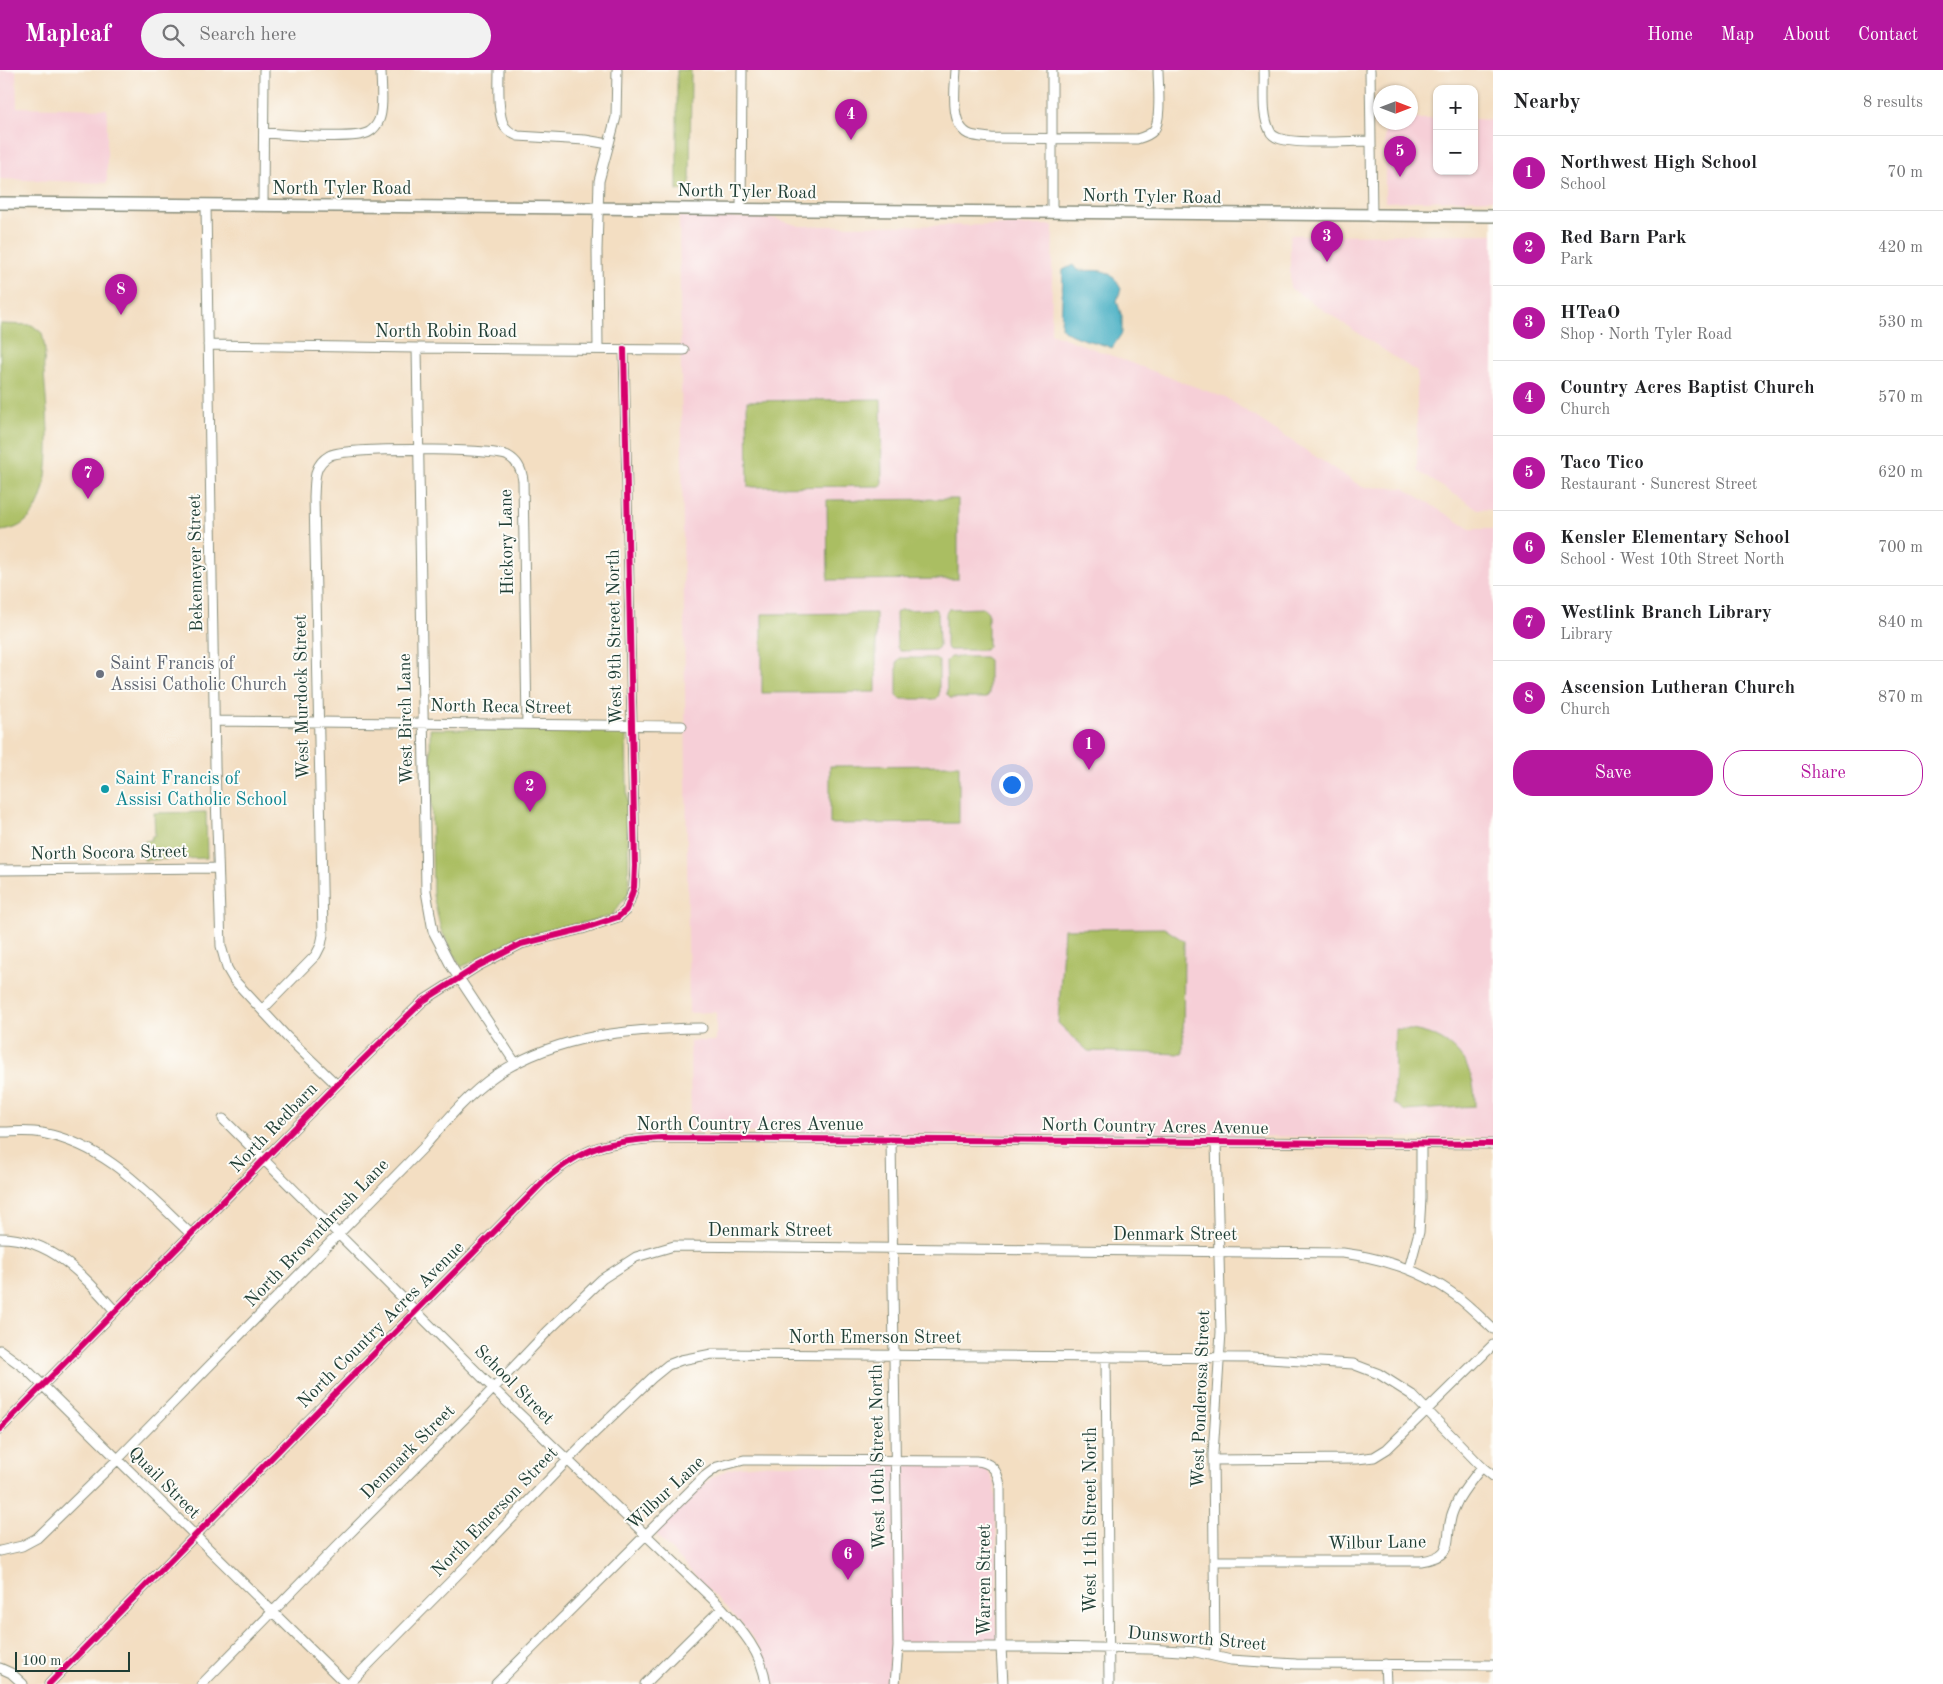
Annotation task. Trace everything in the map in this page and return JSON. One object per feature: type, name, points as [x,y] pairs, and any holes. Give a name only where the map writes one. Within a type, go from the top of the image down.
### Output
[{"type":"main road","name":"North Tyler Road","points":[[0,203],[1372,217],[1493,216]]},
{"type":"street","points":[[263,206],[264,70]]},
{"type":"street","points":[[264,133],[320,136],[368,133],[376,127],[380,118],[381,70]]},
{"type":"street","points":[[499,70],[501,115],[505,127],[511,133],[518,136],[561,138],[608,144]]},
{"type":"street","points":[[598,349],[599,181],[616,117],[617,70]]},
{"type":"street","points":[[741,210],[742,70]]},
{"type":"street","points":[[956,70],[956,120],[971,135],[991,138],[1137,139],[1146,137],[1155,128],[1158,118],[1158,70]]},
{"type":"street","points":[[1052,70],[1052,213]]},
{"type":"street","points":[[1264,70],[1265,114],[1272,135],[1278,139],[1302,142],[1370,141]]},
{"type":"street","points":[[1370,70],[1372,217]]},
{"type":"street","name":"Bekemeyer Street","points":[[206,205],[221,946],[223,957],[234,980],[337,1086]]},
{"type":"street","name":"North Robin Road","points":[[208,345],[684,350]]},
{"type":"street","name":"West Birch Lane","points":[[417,348],[426,891],[433,930],[451,966],[516,1064]]},
{"type":"street","name":"West 9th Street North","points":[[616,918],[626,910],[634,887],[624,349]]},
{"type":"street","name":"West Murdock Street","points":[[262,1010],[316,955],[321,945],[323,917],[315,474],[320,464],[328,456],[335,453],[419,450]]},
{"type":"street","name":"Hickory Lane","points":[[419,450],[499,453],[508,456],[520,468],[523,481],[527,724]]},
{"type":"street","name":"North Reca Street","points":[[215,721],[682,726]]},
{"type":"street","name":"North Socora Street","points":[[0,870],[218,868]]},
{"type":"street","name":"North Redbarn","points":[[0,1429],[264,1159],[423,1001],[459,977],[499,954],[521,944],[616,918]]},
{"type":"street","name":"North Brownthrush Lane","points":[[0,1551],[22,1546],[37,1538],[117,1460],[423,1148],[463,1102],[496,1076],[536,1053],[587,1037],[648,1028],[702,1028]]},
{"type":"street","name":"School Street","points":[[222,1118],[494,1388],[644,1535],[722,1608],[747,1636],[764,1672],[766,1684]]},
{"type":"street","points":[[0,1132],[41,1133],[93,1151],[112,1162],[140,1184],[191,1234]]},
{"type":"street","name":"North Country Acres Avenue","points":[[49,1684],[545,1180],[570,1160],[595,1148],[614,1142],[661,1138],[1493,1144]]},
{"type":"street","name":"West 10th Street North","points":[[891,1139],[898,1648],[895,1684]]},
{"type":"street","name":"West Ponderosa Street","points":[[1215,1656],[1213,1460],[1221,1332],[1216,1142]]},
{"type":"street","points":[[1409,1270],[1419,1232],[1421,1144]]},
{"type":"street","points":[[0,1238],[36,1244],[54,1252],[78,1271],[115,1311]]},
{"type":"street","name":"Denmark Street","points":[[202,1684],[547,1332],[602,1279],[636,1257],[674,1246],[1343,1253],[1377,1259],[1409,1270],[1452,1292],[1493,1329]]},
{"type":"street","points":[[1213,1460],[1357,1459],[1374,1456],[1387,1449],[1493,1345]]},
{"type":"street","name":"Quail Street","points":[[0,1350],[26,1369],[347,1684]]},
{"type":"street","name":"North Emerson Street","points":[[347,1684],[466,1566],[568,1460],[652,1378],[668,1365],[681,1360],[712,1354],[1220,1357],[1353,1364],[1395,1382],[1412,1395],[1493,1476]]},
{"type":"street","name":"West 11th Street North","points":[[1106,1356],[1109,1684]]},
{"type":"street","name":"Wilbur Lane","points":[[496,1684],[644,1535],[705,1476],[717,1467],[733,1462],[780,1458],[987,1462],[999,1476]]},
{"type":"street","name":"Wilbur Lane","points":[[1214,1561],[1422,1561],[1434,1559],[1442,1553],[1448,1544],[1451,1518],[1458,1499],[1482,1467]]},
{"type":"street","name":"Warren Street","points":[[999,1476],[1003,1684]]},
{"type":"street","points":[[646,1684],[722,1608]]},
{"type":"street","name":"Dunsworth Street","points":[[898,1648],[1108,1648],[1196,1652],[1232,1660],[1296,1664],[1493,1665]]},
{"type":"street","points":[[1386,1664],[1386,1684]]},
{"type":"street","points":[[0,1668],[11,1673],[23,1684]]},
{"type":"shaded area","points":[[0,70],[16,70],[17,107],[107,109],[107,183],[0,179]]},
{"type":"shaded area","points":[[1418,119],[1433,119],[1433,175],[1478,175],[1478,119],[1493,120],[1493,199],[1385,202],[1385,130],[1418,130]]},
{"type":"shaded area","points":[[679,216],[773,218],[800,226],[1053,225],[1051,333],[1228,399],[1362,487],[1404,488],[1470,529],[1493,529],[1493,1138],[691,1132],[690,1041],[716,1041],[716,1012],[689,1013]]},
{"type":"shaded area","points":[[1493,234],[1493,510],[1478,509],[1417,471],[1417,372],[1290,288],[1290,235]]},
{"type":"shaded area","points":[[774,1464],[974,1465],[986,1468],[995,1484],[996,1494],[997,1642],[894,1643],[889,1684],[772,1684],[769,1670],[755,1641],[741,1623],[658,1537],[655,1530],[710,1479],[727,1470],[739,1467]]},
{"type":"green space","points":[[677,70],[691,70],[690,190],[677,190]]},
{"type":"green space","points":[[0,324],[32,325],[42,333],[45,350],[44,369],[48,440],[47,466],[43,490],[35,511],[21,525],[0,531]]},
{"type":"green space","points":[[881,399],[882,486],[748,487],[747,401]]},
{"type":"green space","points":[[958,499],[958,579],[828,580],[827,500]]},
{"type":"green space","points":[[984,608],[988,612],[988,646],[985,650],[949,650],[946,646],[946,613],[949,609]]},
{"type":"green space","points":[[935,609],[938,613],[939,647],[935,650],[900,651],[897,647],[896,613],[900,610]]},
{"type":"green space","points":[[876,613],[876,692],[762,693],[762,614]]},
{"type":"green space","points":[[950,657],[985,657],[989,660],[989,694],[986,698],[950,698],[947,695],[946,661]]},
{"type":"green space","points":[[900,658],[935,658],[939,661],[939,695],[936,699],[901,699],[897,696],[897,662]]},
{"type":"green space","points":[[430,729],[626,730],[629,893],[611,916],[529,936],[461,967],[441,930],[433,895]]},
{"type":"green space","points":[[959,765],[959,823],[830,824],[830,766]]},
{"type":"green space","points":[[206,812],[207,858],[144,860],[145,841],[151,840],[152,836],[155,835],[154,813]]},
{"type":"green space","points":[[1164,928],[1184,941],[1183,1054],[1088,1051],[1058,1023],[1064,929]]},
{"type":"green space","points":[[1395,1029],[1413,1030],[1428,1034],[1442,1040],[1454,1049],[1470,1073],[1474,1088],[1475,1106],[1405,1111],[1394,1103]]},
{"type":"water","points":[[1073,265],[1077,270],[1103,271],[1108,273],[1121,289],[1117,301],[1122,317],[1122,333],[1112,348],[1078,337],[1061,327],[1063,270]]},
{"type":"cycle path","points":[[0,1429],[337,1085],[423,1001],[478,966],[521,944],[582,929],[618,917],[626,910],[634,887],[635,866],[624,349]]},
{"type":"cycle path","points":[[49,1684],[545,1180],[572,1160],[598,1147],[627,1141],[661,1138],[1493,1144]]},
{"type":"place","name":"Country Acres Baptist Church","points":[[851,140]]},
{"type":"place","name":"Taco Tico","points":[[1400,177]]},
{"type":"place","name":"HTeaO","points":[[1327,262]]},
{"type":"place","name":"Ascension Lutheran Church","points":[[121,315]]},
{"type":"place","name":"Westlink Branch Library","points":[[88,499]]},
{"type":"place","name":"Saint Francis of Assisi Catholic Church","points":[[100,674]]},
{"type":"place","name":"Northwest High School","points":[[1089,770]]},
{"type":"place","name":"Saint Francis of Assisi Catholic School","points":[[105,789]]},
{"type":"place","name":"Red Barn Park","points":[[530,812]]},
{"type":"place","name":"Kensler Elementary School","points":[[848,1580]]}]
